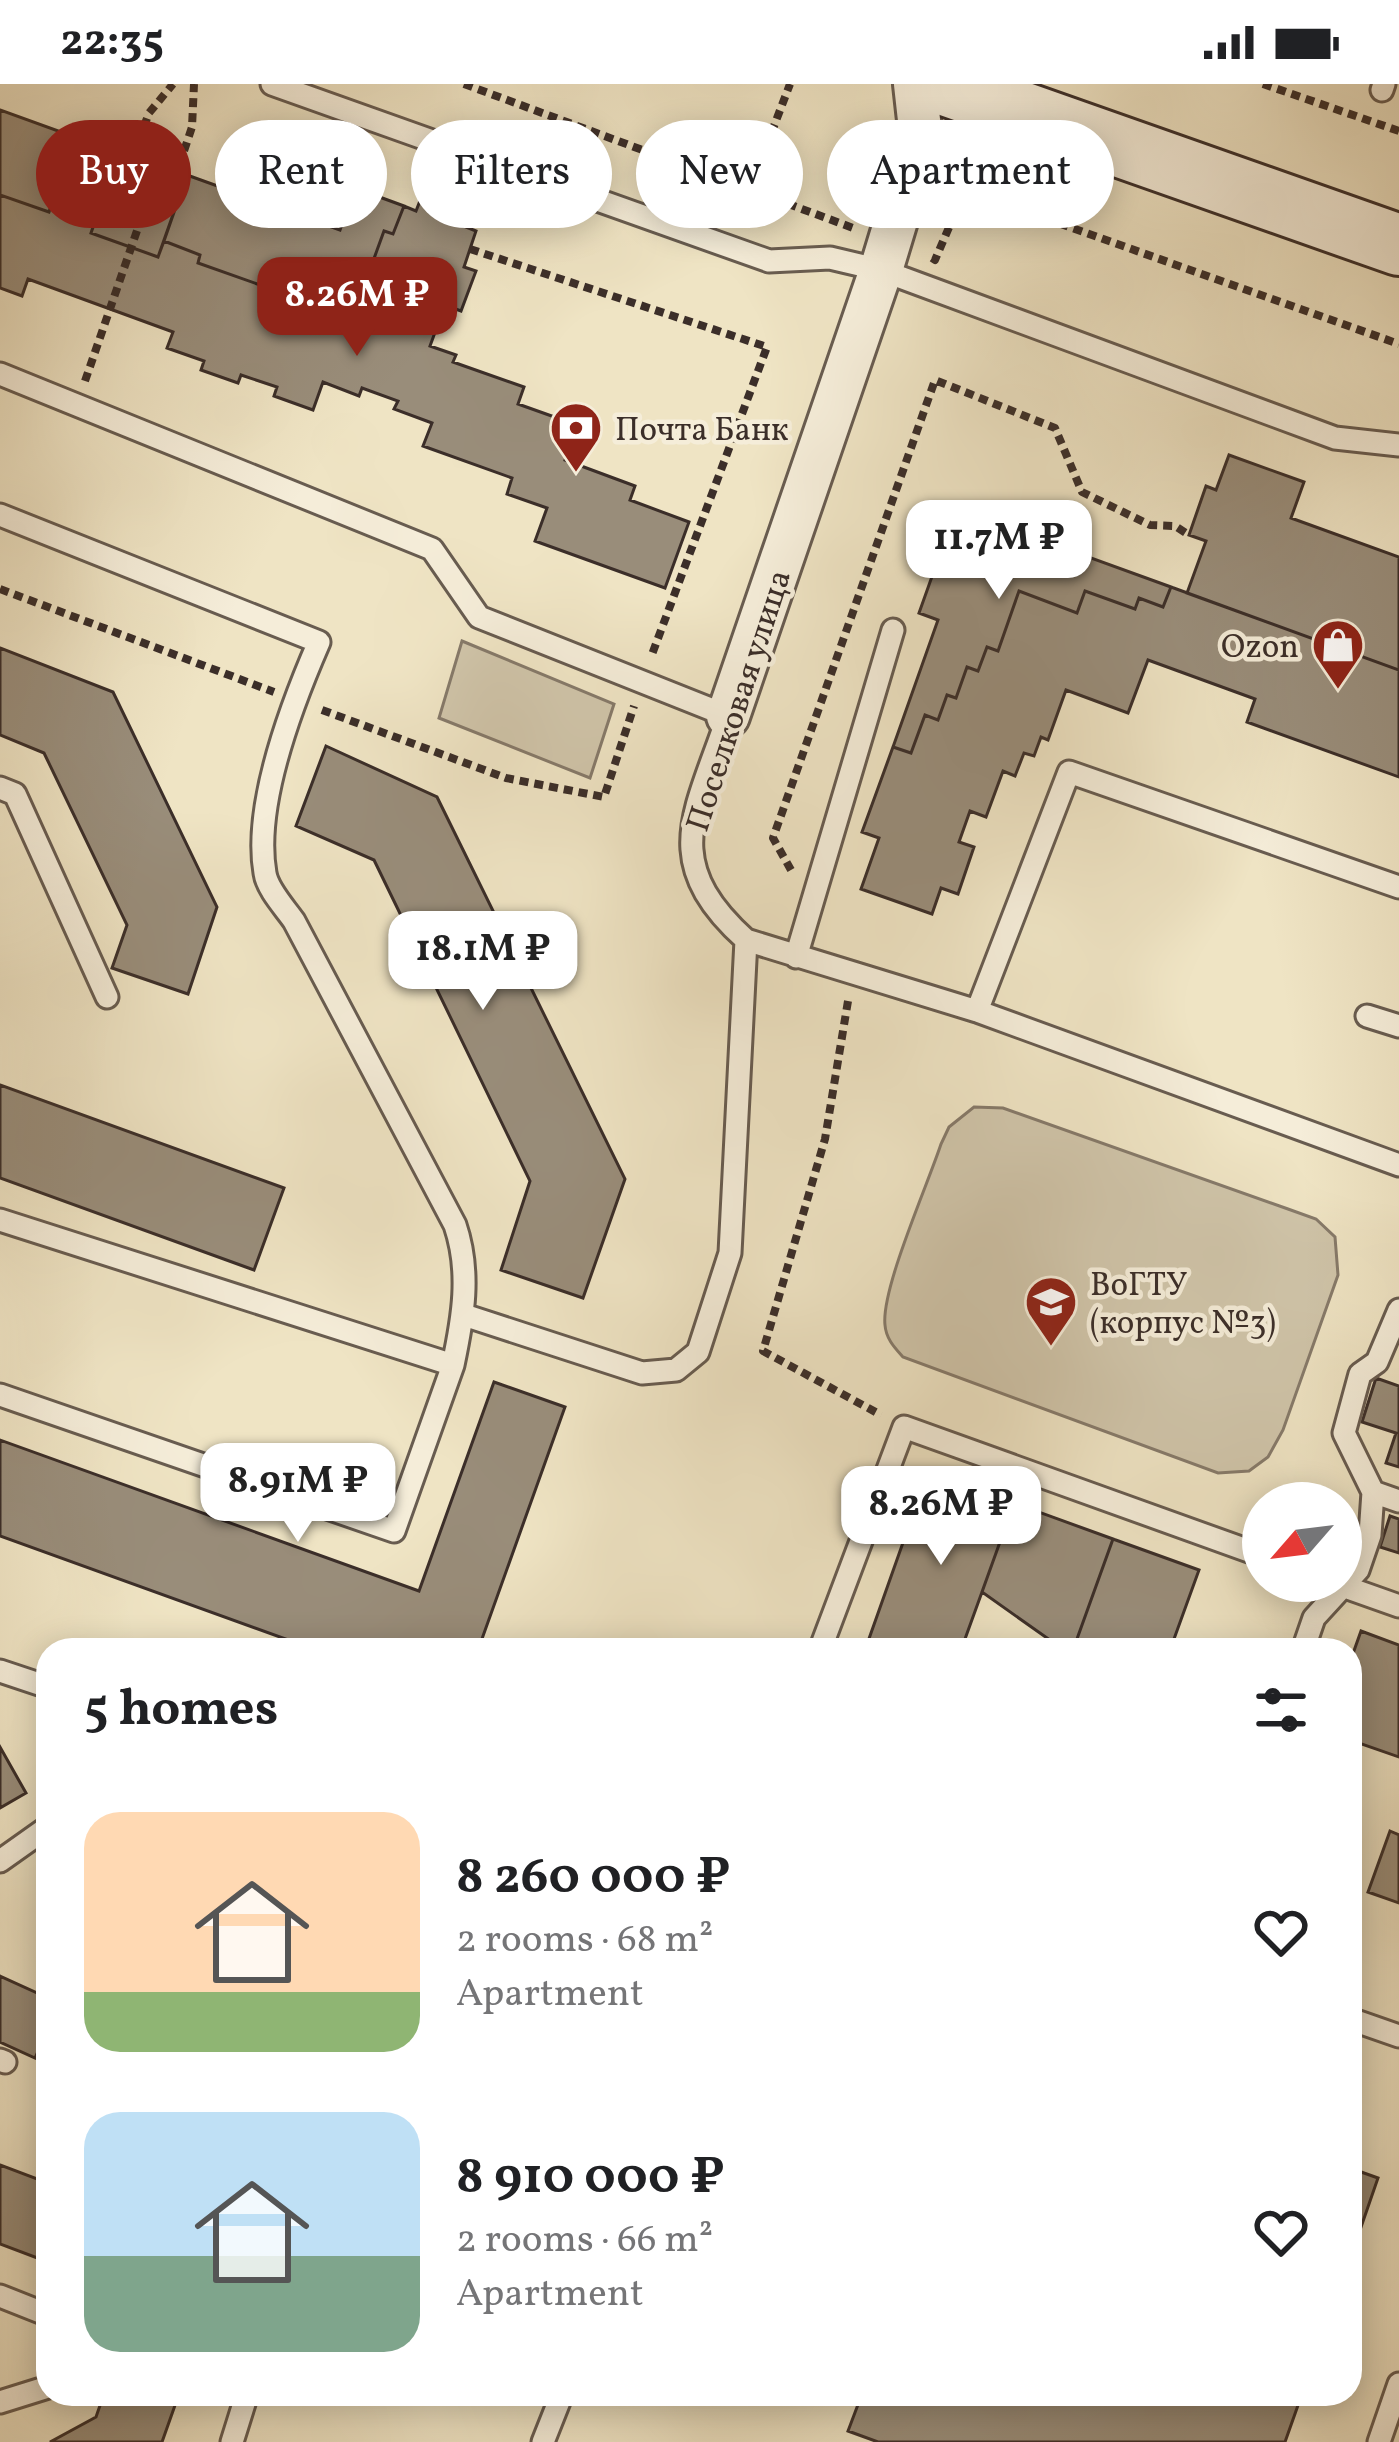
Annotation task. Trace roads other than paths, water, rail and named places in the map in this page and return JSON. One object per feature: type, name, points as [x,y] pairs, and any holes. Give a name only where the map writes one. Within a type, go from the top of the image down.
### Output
[{"type":"main road","points":[[942,84],[1399,245]]},
{"type":"street","name":"Поселковая улица","points":[[728,716],[881,270],[921,138],[915,84]]},
{"type":"lane","points":[[272,84],[769,261],[830,257],[881,270],[1335,438],[1399,445]]},
{"type":"lane","points":[[0,374],[432,549],[479,617],[728,716]]},
{"type":"lane","points":[[0,515],[319,642],[294,700],[265,828],[265,877],[294,921],[464,1250],[464,1315],[453,1365],[394,1531],[0,1395]]},
{"type":"lane","points":[[796,957],[893,630]]},
{"type":"lane","name":"Поселковая улица","points":[[728,716],[688,854],[710,902],[746,940]]},
{"type":"lane","points":[[977,1011],[1069,772],[1399,887]]},
{"type":"lane","points":[[0,788],[14,794],[107,997]]},
{"type":"lane","points":[[464,1315],[642,1373],[676,1370],[698,1352],[730,1252],[746,940],[977,1011],[1399,1165]]},
{"type":"lane","points":[[1367,1016],[1399,1026]]},
{"type":"lane","points":[[0,1220],[453,1365]]},
{"type":"lane","points":[[1362,1558],[1370,1534],[1373,1492],[1344,1433],[1360,1374],[1388,1366],[1399,1310]]},
{"type":"lane","points":[[825,1638],[904,1427],[1242,1548]]},
{"type":"lane","points":[[1373,1492],[1399,1501]]},
{"type":"lane","points":[[1362,1593],[1399,1606]]},
{"type":"lane","points":[[1307,1638],[1324,1602]]},
{"type":"lane","points":[[0,1671],[36,1684]]},
{"type":"lane","points":[[0,1862],[36,1836]]},
{"type":"lane","points":[[1362,2023],[1399,2036]]},
{"type":"lane","points":[[0,2296],[36,2310]]},
{"type":"lane","points":[[1378,2442],[1399,2384]]},
{"type":"lane","points":[[0,2402],[36,2391]]},
{"type":"lane","points":[[232,2442],[243,2406]]},
{"type":"lane","points":[[543,2442],[557,2406]]},
{"type":"place","name":"Почта Банк","points":[[576,474]]},
{"type":"place","name":"Ozon","points":[[1338,691]]},
{"type":"place","name":"ВоГТУ (корпус №3)","points":[[1051,1348]]}]
